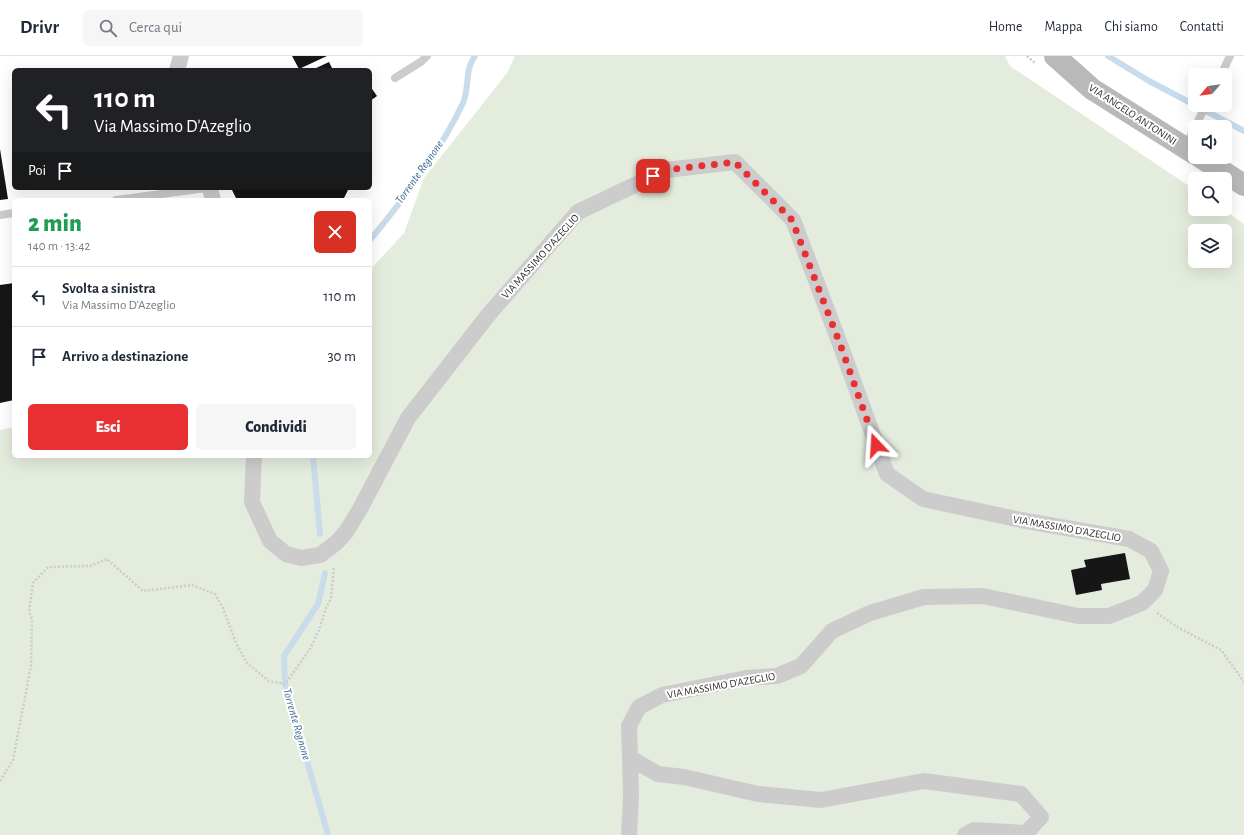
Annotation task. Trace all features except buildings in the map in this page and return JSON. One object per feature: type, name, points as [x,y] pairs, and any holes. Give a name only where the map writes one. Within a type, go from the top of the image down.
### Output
[{"type":"main road","name":"VIA ANGELO ANTONINI","points":[[1055,56],[1092,89],[1188,144]]},
{"type":"main road","name":"VIA ANGELO ANTONINI","points":[[1216,164],[1244,184]]},
{"type":"street","points":[[178,68],[181,56]]},
{"type":"street","name":"VIA MASSIMO D'AZEGLIO","points":[[330,548],[346,532],[360,509],[408,418],[489,314],[578,212],[666,170],[735,162],[792,220],[840,344],[887,474],[923,499],[1021,520],[1129,539],[1151,551],[1161,571],[1155,590],[1142,603],[1110,616],[1078,616],[983,596],[924,597],[870,613],[832,631],[801,666],[777,676],[746,678],[662,695],[639,707],[629,726],[632,797],[629,835]]},
{"type":"street","points":[[254,458],[252,502],[270,541],[286,554],[301,558],[320,555],[330,548]]},
{"type":"street","points":[[630,758],[658,774],[684,777],[758,794],[821,800],[924,780],[1021,794],[1041,817],[1026,833],[974,830],[965,835]]},
{"type":"lane","points":[[395,78],[422,61],[427,56]]},
{"type":"lane","points":[[1224,68],[1230,56]]},
{"type":"lane","points":[[131,198],[192,190]]},
{"type":"lane","points":[[0,215],[12,214]]},
{"type":"path","points":[[0,782],[13,760],[30,666],[32,619],[29,611],[33,584],[48,567],[90,566],[107,559],[143,592],[192,585],[215,594],[236,643],[247,663],[269,681],[285,684],[310,649],[331,598],[335,563],[330,548]]},
{"type":"path","points":[[1142,603],[1179,628],[1221,650],[1244,682]]},
{"type":"green space","points":[[515,56],[1005,56],[1010,66],[1188,185],[1188,216],[1232,215],[1244,224],[1244,835],[0,835],[0,430],[12,427],[12,458],[372,458],[372,268],[404,233],[424,178],[507,73]]},
{"type":"waterway","name":"Torrente Regnone","points":[[372,238],[409,191],[444,139],[463,103],[469,67],[475,56]]},
{"type":"waterway","points":[[1108,56],[1149,81],[1244,131]]},
{"type":"waterway","name":"Torrente Regnone","points":[[313,458],[320,534]]},
{"type":"waterway","name":"Torrente Regnone","points":[[325,573],[318,604],[284,656],[285,684],[328,835]]},
{"type":"route","points":[[653,176],[666,170],[735,162],[792,220],[840,344],[876,445]]}]
